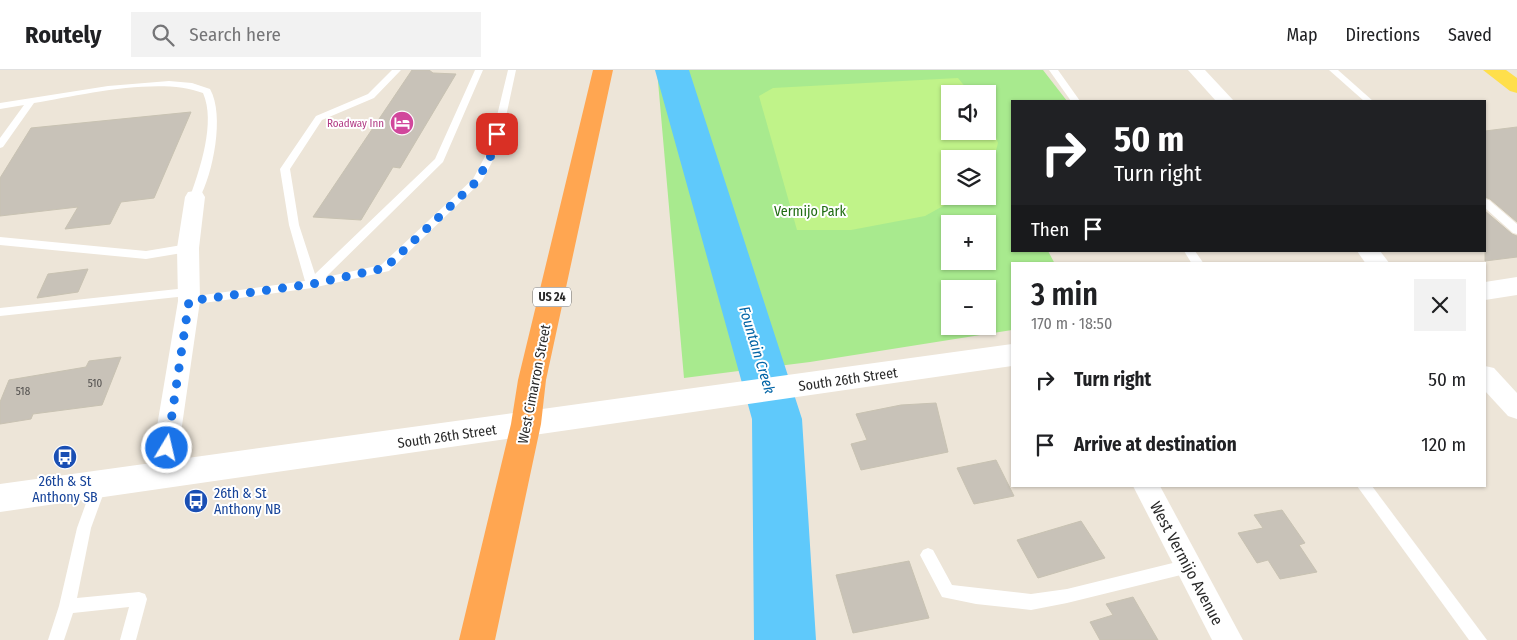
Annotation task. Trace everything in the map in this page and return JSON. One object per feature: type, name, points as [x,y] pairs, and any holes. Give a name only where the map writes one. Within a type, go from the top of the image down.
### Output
[{"type":"highway","name":"West Cimarron Street","points":[[477,640],[526,424],[532,380],[603,70]]},
{"type":"main road","points":[[1493,70],[1517,87]]},
{"type":"street","points":[[1196,70],[1224,100]]},
{"type":"street","points":[[162,474],[188,296],[188,248],[195,197]]},
{"type":"street","points":[[1368,252],[1377,262]]},
{"type":"street","points":[[1486,291],[1517,286]]},
{"type":"street","name":"South 26th Street","points":[[0,498],[1011,355]]},
{"type":"street","points":[[1486,376],[1517,409]]},
{"type":"street","name":"West Vermijo Avenue","points":[[1147,487],[1228,640]]},
{"type":"lane","points":[[312,284],[294,225],[284,170],[319,118],[371,96],[397,70]]},
{"type":"lane","points":[[312,284],[439,160],[479,70]]},
{"type":"lane","points":[[0,312],[312,284],[385,268],[477,181],[494,150],[512,70]]},
{"type":"lane","points":[[1053,70],[1075,100]]},
{"type":"lane","points":[[1333,70],[1368,100]]},
{"type":"lane","points":[[0,106],[83,89],[166,78],[182,79],[197,84],[206,90],[212,100],[213,124],[203,174],[195,197]]},
{"type":"lane","points":[[0,145],[32,100]]},
{"type":"lane","points":[[1486,203],[1517,230]]},
{"type":"lane","points":[[0,241],[146,255],[188,248]]},
{"type":"lane","points":[[1189,252],[1196,262]]},
{"type":"lane","points":[[56,640],[67,606],[84,528],[100,484]]},
{"type":"lane","points":[[1365,487],[1479,640]]},
{"type":"lane","points":[[928,555],[947,592],[976,597],[1031,602],[1067,596],[1189,566]]},
{"type":"lane","points":[[67,606],[139,599],[128,640]]},
{"type":"green space","name":"Vermijo Park","points":[[657,70],[1043,70],[1066,100],[1011,100],[1011,252],[1049,252],[1054,262],[1011,262],[1011,330],[996,333],[996,280],[941,280],[941,335],[980,335],[810,362],[684,378]]},
{"type":"green space","points":[[958,78],[964,85],[941,85],[941,140],[996,140],[996,138],[998,143],[996,150],[941,150],[941,205],[945,205],[925,216],[851,230],[797,230],[759,96],[773,88]]},
{"type":"building","name":"Roadway Inn","points":[[412,70],[429,70],[433,73],[456,74],[400,168],[393,167],[361,220],[313,217]]},
{"type":"building","points":[[191,112],[154,198],[121,202],[110,224],[65,229],[78,207],[0,216],[0,178],[31,128]]},
{"type":"building","points":[[1517,127],[1517,222],[1486,197],[1486,131]]},
{"type":"building","points":[[1486,212],[1517,236],[1517,257],[1485,261]]},
{"type":"building","points":[[88,269],[78,292],[37,298],[48,274]]},
{"type":"building","points":[[121,357],[102,405],[33,414],[31,419],[0,424],[0,402],[9,380],[86,367],[89,361]]},
{"type":"building","points":[[936,403],[948,452],[861,470],[851,444],[867,440],[856,414],[901,405]]},
{"type":"building","points":[[996,460],[1014,496],[974,504],[957,468]]},
{"type":"building","points":[[1282,510],[1305,543],[1299,545],[1317,572],[1280,579],[1268,560],[1257,563],[1238,533],[1263,528],[1254,515]]},
{"type":"building","points":[[1081,521],[1105,558],[1038,578],[1017,540]]},
{"type":"building","points":[[909,561],[929,618],[853,633],[836,575]]},
{"type":"building","points":[[1133,597],[1158,640],[1100,640],[1090,622],[1113,615],[1106,604]]},
{"type":"waterway","name":"Fountain Creek","points":[[672,70],[777,419],[785,640]]},
{"type":"place","name":"Roadway Inn","points":[[402,123]]},
{"type":"place","name":"26th & St Anthony SB","points":[[65,457]]},
{"type":"place","name":"26th & St Anthony NB","points":[[196,501]]},
{"type":"route","points":[[167,448],[189,301],[312,284],[385,268],[477,181],[494,150],[497,134]]}]
